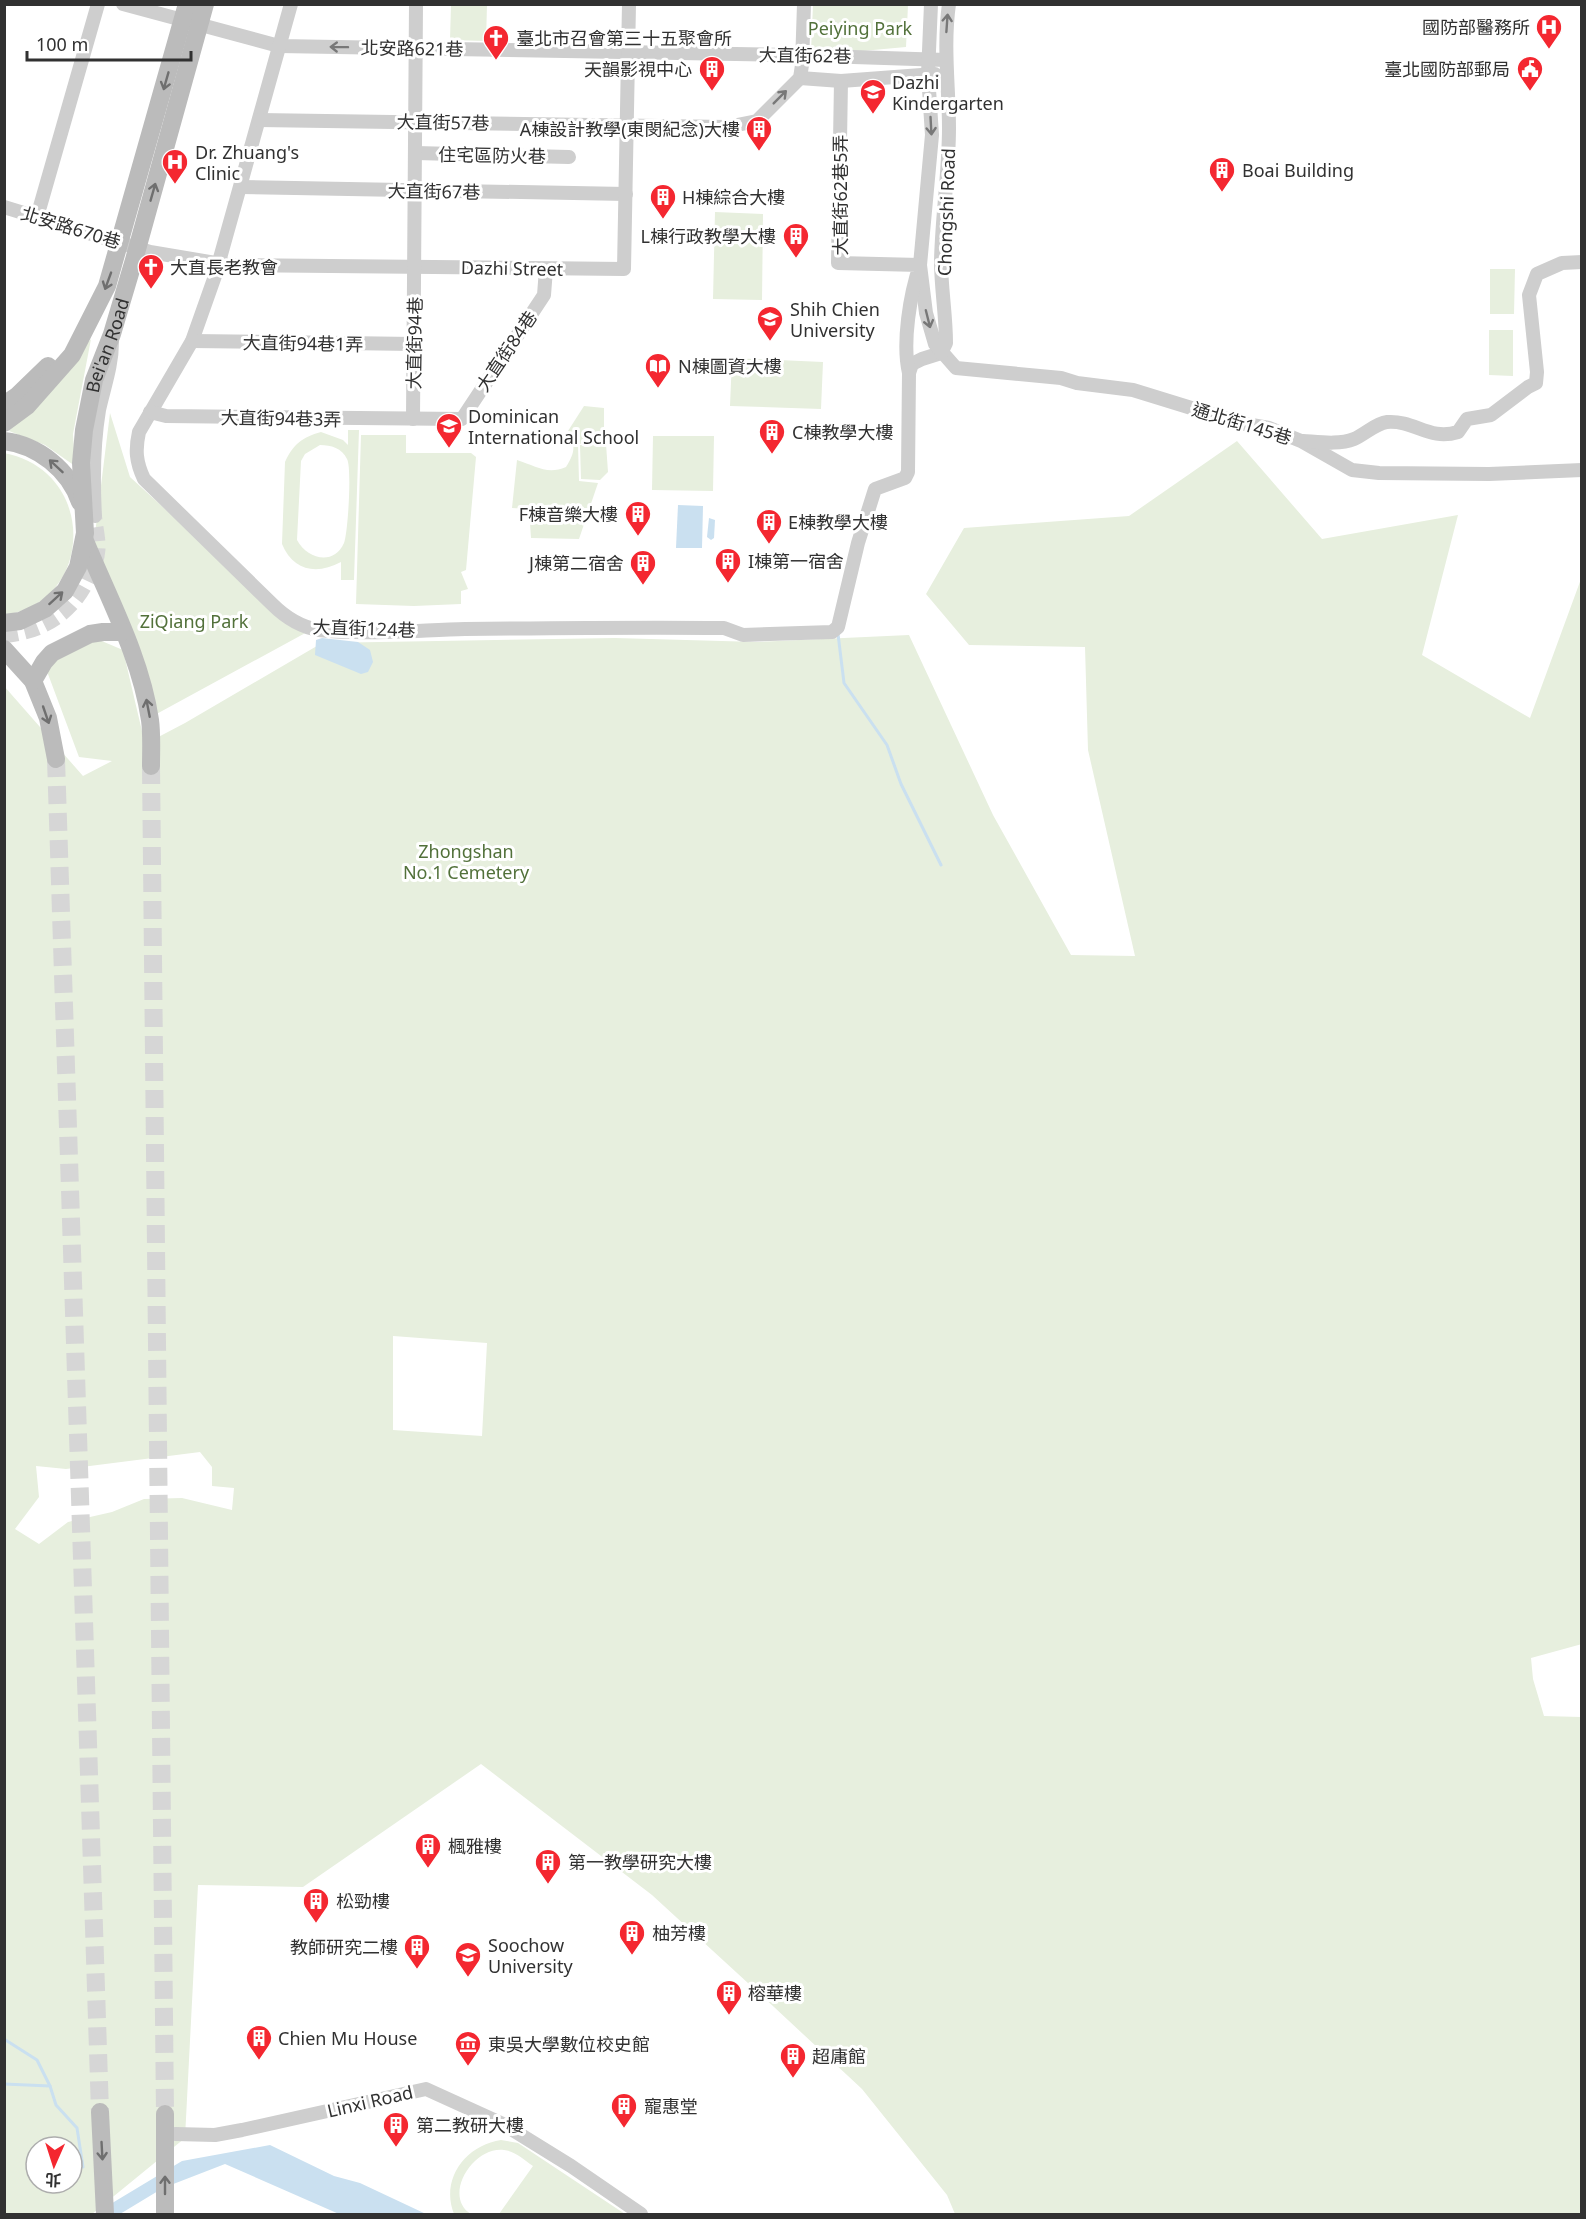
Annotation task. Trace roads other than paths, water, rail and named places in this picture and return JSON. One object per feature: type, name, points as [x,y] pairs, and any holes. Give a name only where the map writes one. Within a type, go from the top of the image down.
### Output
[{"type":"main road","name":"Bei'an Road","points":[[4,623],[20,621],[45,609],[65,591],[78,567],[89,516],[81,463],[84,430],[94,380],[112,334],[129,245],[190,16],[205,4]]},
{"type":"main road","name":"Bei'an Road","points":[[4,423],[27,406],[72,355],[129,245]]},
{"type":"main road","points":[[4,405],[17,396],[51,362],[91,318]]},
{"type":"main road","name":"Bei'an Road","points":[[4,441],[34,450],[52,461],[67,477],[89,516]]},
{"type":"main road","points":[[85,541],[134,658],[144,690],[150,722],[152,766]]},
{"type":"main road","points":[[33,681],[52,653],[90,634],[123,632]]},
{"type":"main road","points":[[4,649],[33,681],[48,718],[56,759]]},
{"type":"main road","points":[[100,2112],[105,2214]]},
{"type":"main road","points":[[165,2114],[165,2214]]},
{"type":"street","points":[[37,217],[98,4]]},
{"type":"street","name":"北安路621巷","points":[[123,4],[190,16],[279,46],[628,52]]},
{"type":"street","name":"大直街124巷","points":[[291,4],[242,187],[219,264],[192,341],[150,412],[136,446],[137,464],[144,479],[282,614],[305,627],[320,630],[603,627],[724,628],[743,635],[832,632],[838,627],[858,543],[875,489],[905,478],[908,472],[909,373]]},
{"type":"street","name":"大直街94巷","points":[[413,420],[416,4]]},
{"type":"street","name":"Dazhi Street","points":[[129,245],[219,264],[624,269],[629,4]]},
{"type":"street","points":[[804,4],[800,78],[841,81],[928,74],[946,66]]},
{"type":"street","name":"Chongshi Road","points":[[931,4],[928,74],[932,135],[920,265],[926,313],[935,344],[941,353],[946,343],[941,264],[942,223],[949,162],[949,97],[946,66],[949,4]]},
{"type":"street","name":"大直街62巷","points":[[628,52],[928,58],[946,66]]},
{"type":"street","name":"大直街57巷","points":[[259,120],[727,127],[757,121],[800,78]]},
{"type":"street","name":"大直街62巷5弄","points":[[841,81],[838,263],[920,265]]},
{"type":"street","name":"住宅區防火巷","points":[[416,153],[569,157]]},
{"type":"street","name":"大直街67巷","points":[[242,187],[626,194]]},
{"type":"street","name":"北安路670巷","points":[[4,207],[129,245]]},
{"type":"street","points":[[1301,441],[1352,440],[1385,422],[1417,426],[1425,432],[1448,435],[1458,432],[1467,419],[1491,415],[1536,383],[1537,372],[1529,295],[1537,274],[1562,263],[1581,262]]},
{"type":"street","points":[[909,373],[906,361],[911,291],[920,265]]},
{"type":"street","name":"大直街84巷","points":[[413,420],[462,419],[544,295],[546,269]]},
{"type":"street","name":"大直街94巷1弄","points":[[192,341],[414,344]]},
{"type":"street","points":[[909,373],[912,364],[922,358],[941,353]]},
{"type":"street","name":"通北街145巷","points":[[941,353],[956,368],[1061,378],[1077,383],[1133,390],[1240,423],[1269,428],[1301,441],[1352,470],[1379,473],[1489,474],[1581,470]]},
{"type":"street","name":"大直街94巷3弄","points":[[150,412],[177,416],[413,420]]},
{"type":"street","points":[[4,664],[33,681]]},
{"type":"street","name":"Linxi Road","points":[[175,2134],[223,2133],[426,2089],[503,2124],[571,2166],[640,2214]]},
{"type":"water","points":[[678,505],[703,506],[702,548],[676,548]]},
{"type":"water","points":[[709,518],[715,520],[714,538],[711,540],[707,537]]},
{"type":"water","points":[[322,638],[358,642],[370,650],[373,662],[368,672],[361,674],[315,655],[316,640]]},
{"type":"water","points":[[270,2145],[334,2176],[360,2183],[426,2214],[339,2214],[225,2164],[163,2188],[120,2214],[94,2214],[182,2161]]},
{"type":"waterway","points":[[838,634],[844,683],[887,745],[901,784],[941,865]]},
{"type":"waterway","points":[[4,2039],[37,2060],[50,2086]]},
{"type":"waterway","points":[[4,2084],[50,2086],[56,2105],[77,2128],[78,2135]]},
{"type":"tunnel","points":[[4,636],[19,634],[46,624],[69,608],[78,597],[86,585],[98,555],[95,516]]},
{"type":"tunnel","points":[[56,759],[100,2112]]},
{"type":"tunnel","points":[[151,766],[165,2114]]},
{"type":"place","name":"國防部醫務所","points":[[1549,50]]},
{"type":"place","name":"臺北市召會第三十五聚會所","points":[[496,61]]},
{"type":"place","name":"天韻影視中心","points":[[712,92]]},
{"type":"place","name":"臺北國防部郵局","points":[[1530,92]]},
{"type":"place","name":"Dazhi Kindergarten","points":[[873,115]]},
{"type":"place","name":"A棟設計教學(東閔紀念)大樓","points":[[759,152]]},
{"type":"place","name":"Dr. Zhuang's Clinic","points":[[175,185]]},
{"type":"place","name":"Boai Building","points":[[1222,193]]},
{"type":"place","name":"H棟綜合大樓","points":[[663,220]]},
{"type":"place","name":"L棟行政教學大樓","points":[[796,259]]},
{"type":"place","name":"大直長老教會","points":[[151,290]]},
{"type":"place","name":"Shih Chien University","points":[[770,342]]},
{"type":"place","name":"N棟圖資大樓","points":[[658,389]]},
{"type":"place","name":"Dominican International School","points":[[449,449]]},
{"type":"place","name":"C棟教學大樓","points":[[772,455]]},
{"type":"place","name":"F棟音樂大樓","points":[[638,537]]},
{"type":"place","name":"E棟教學大樓","points":[[769,545]]},
{"type":"place","name":"I棟第一宿舍","points":[[728,584]]},
{"type":"place","name":"J棟第二宿舍","points":[[643,586]]},
{"type":"place","name":"楓雅樓","points":[[428,1869]]},
{"type":"place","name":"第一教學研究大樓","points":[[548,1885]]},
{"type":"place","name":"松勁樓","points":[[316,1924]]},
{"type":"place","name":"柚芳樓","points":[[632,1956]]},
{"type":"place","name":"教師研究二樓","points":[[417,1970]]},
{"type":"place","name":"Soochow University","points":[[468,1978]]},
{"type":"place","name":"榕華樓","points":[[729,2016]]},
{"type":"place","name":"Chien Mu House","points":[[259,2061]]},
{"type":"place","name":"東吳大學數位校史館","points":[[468,2067]]},
{"type":"place","name":"超庸館","points":[[793,2079]]},
{"type":"place","name":"寵惠堂","points":[[624,2129]]},
{"type":"place","name":"第二教研大樓","points":[[396,2148]]},
{"type":"park label","name":"Peiying Park","points":[[860,28]]},
{"type":"park label","name":"ZiQiang Park","points":[[194,621]]},
{"type":"park label","name":"Zhongshan No.1 Cemetery","points":[[466,861]]}]
